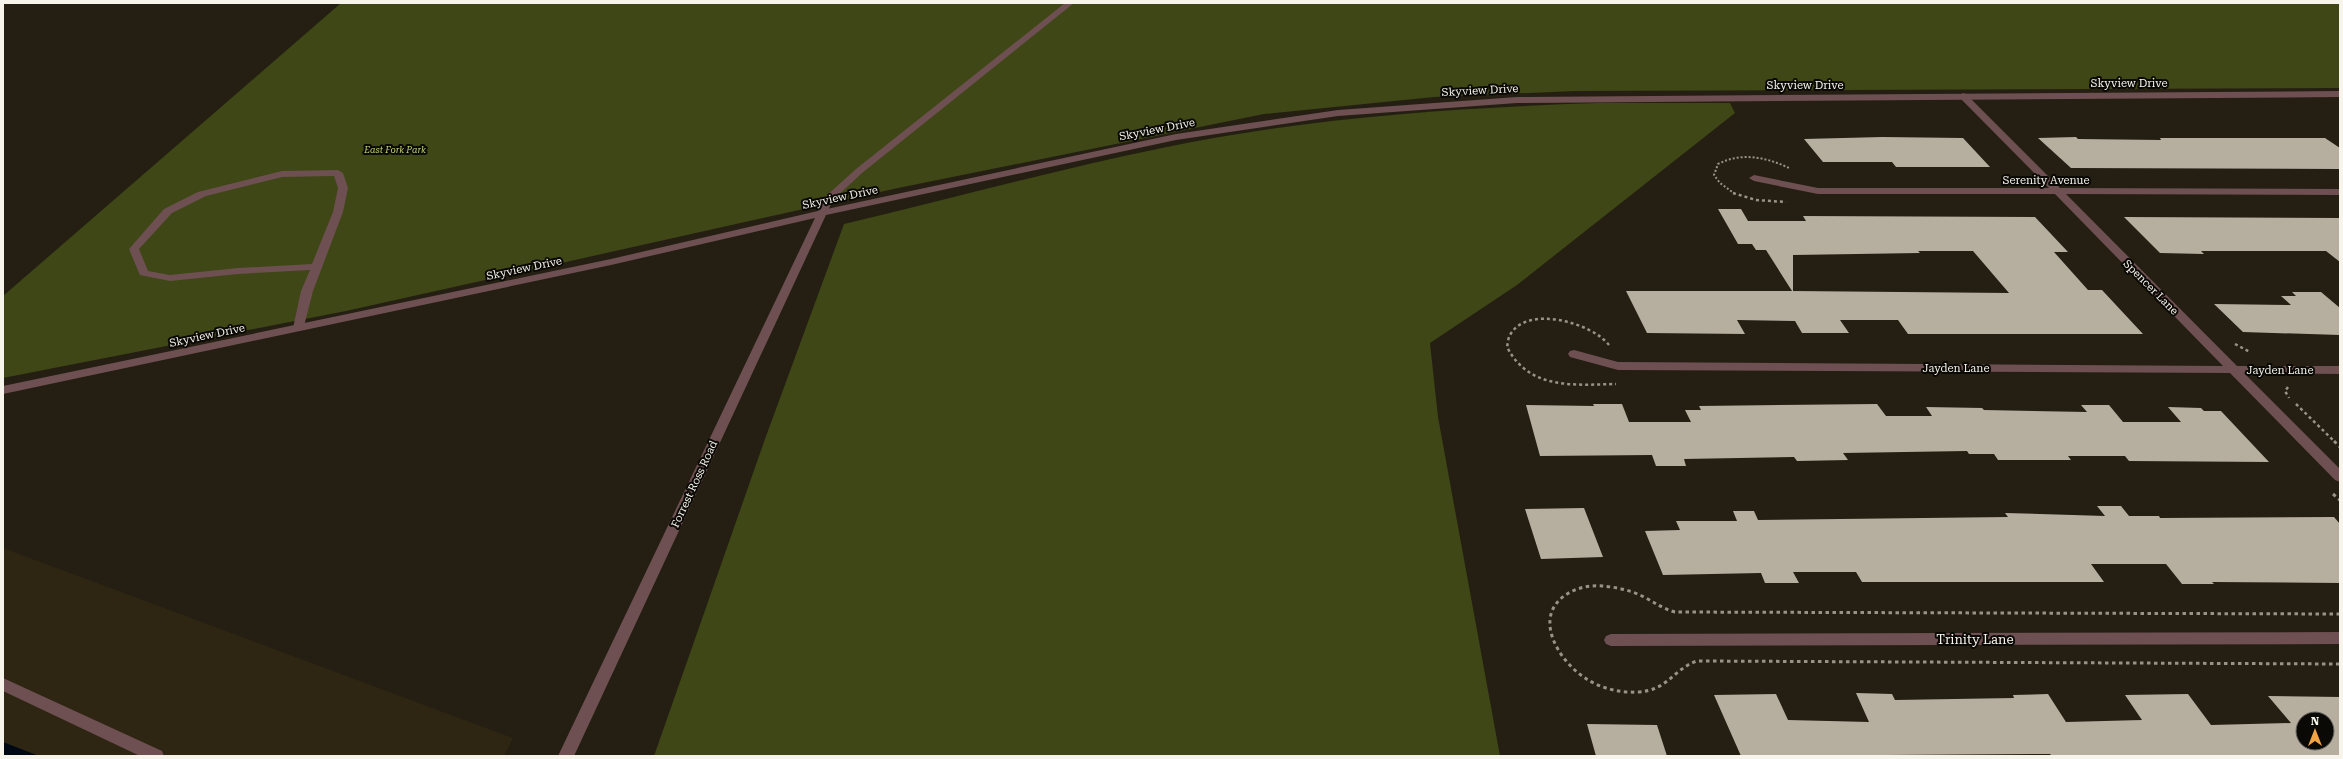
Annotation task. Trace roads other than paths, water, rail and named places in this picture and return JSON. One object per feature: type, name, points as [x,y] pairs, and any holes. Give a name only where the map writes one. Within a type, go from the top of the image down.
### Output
[{"type":"street","name":"Forrest Ross Road","points":[[566,756],[829,200],[859,171],[1070,3]]},
{"type":"street","name":"Skyview Drive","points":[[3,390],[612,262],[822,213],[1176,137],[1338,113],[1517,100],[2340,94]]},
{"type":"street","name":"Spencer Lane","points":[[1963,96],[2340,477]]},
{"type":"street","points":[[299,328],[307,291],[315,267],[338,212],[343,188],[338,173],[282,174],[202,194],[168,211],[134,249],[144,273],[170,278],[238,271],[315,267]]},
{"type":"street","name":"Serenity Avenue","points":[[1754,178],[1818,191],[2340,192]]},
{"type":"street","name":"Jayden Lane","points":[[1574,354],[1618,366],[2340,370]]},
{"type":"street","name":"Trinity Lane","points":[[1611,640],[2340,638]]},
{"type":"street","points":[[3,684],[156,756]]},
{"type":"park label","name":"East Fork Park","points":[[395,150]]}]
